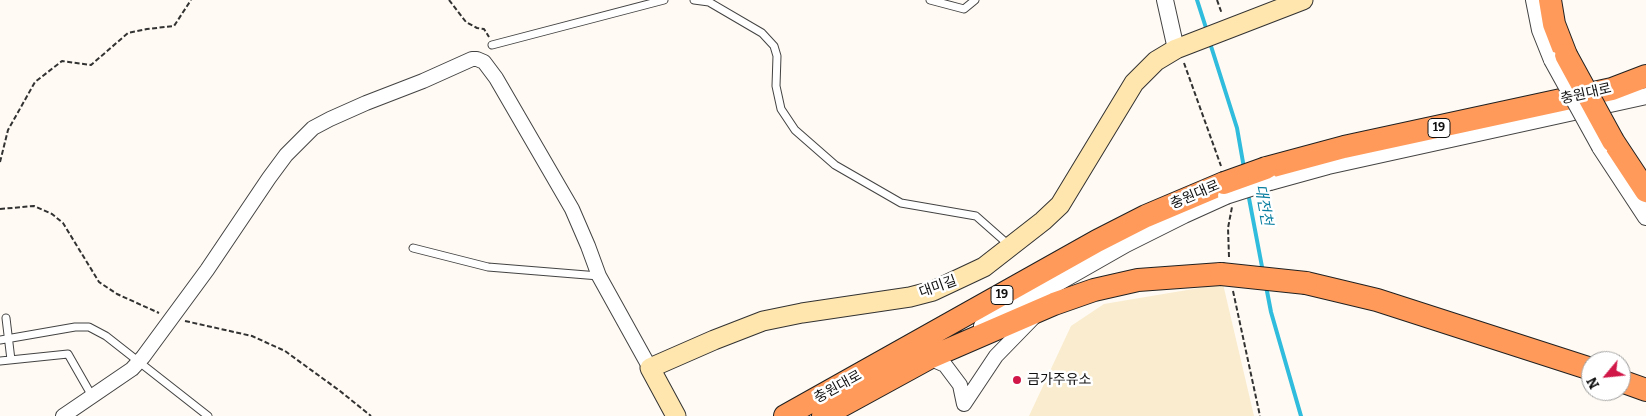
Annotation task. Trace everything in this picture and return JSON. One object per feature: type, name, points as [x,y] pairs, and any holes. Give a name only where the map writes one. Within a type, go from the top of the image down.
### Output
[{"type":"highway","points":[[1550,0],[1559,57],[1607,144],[1646,191]]},
{"type":"highway","points":[[1612,89],[1646,76]]},
{"type":"highway","name":"충원대로","points":[[785,416],[1097,241],[1146,216],[1344,147],[1612,89]]},
{"type":"highway","name":"충원대로","points":[[823,416],[929,358],[1043,308],[1094,290],[1138,280],[1228,276],[1306,283],[1377,300],[1581,366]]},
{"type":"highway","points":[[1631,385],[1646,390]]},
{"type":"main road","points":[[1225,23],[1303,0]]},
{"type":"main road","name":"대미길","points":[[650,368],[714,340],[763,322],[802,313],[910,297],[933,291],[984,268],[1043,221],[1060,204],[1134,83],[1156,61],[1225,23]]},
{"type":"main road","points":[[650,368],[676,416]]},
{"type":"street","points":[[1164,0],[1181,47]]},
{"type":"street","points":[[1534,0],[1540,30],[1559,57]]},
{"type":"street","points":[[63,416],[132,369],[207,270],[286,155],[313,128],[472,59],[484,62],[525,126],[572,210],[599,276],[650,368]]},
{"type":"street","name":"충원대로","points":[[1612,89],[1646,81]]},
{"type":"street","name":"충원대로","points":[[1268,175],[1337,164],[1646,96]]},
{"type":"street","points":[[1607,144],[1646,217]]},
{"type":"street","points":[[929,358],[1024,301],[1126,244],[1184,215],[1226,188]]},
{"type":"street","points":[[956,416],[996,356],[1043,308]]},
{"type":"street","points":[[929,358],[945,365],[960,385],[964,404]]},
{"type":"lane","points":[[492,45],[664,0]]},
{"type":"lane","points":[[694,0],[709,2],[762,33],[774,46],[776,86],[781,109],[795,130],[835,165],[901,203],[976,216],[1012,247]]},
{"type":"lane","points":[[930,0],[964,8],[975,0]]},
{"type":"lane","points":[[413,248],[488,267],[599,276]]},
{"type":"lane","points":[[6,318],[11,360]]},
{"type":"lane","points":[[0,340],[75,327],[89,327],[106,336],[208,416]]},
{"type":"lane","points":[[0,362],[68,354],[92,396]]},
{"type":"path","points":[[0,162],[8,130],[35,82],[62,61],[92,65],[128,33],[147,28],[174,26],[191,0]]},
{"type":"path","points":[[449,0],[466,22],[477,28],[484,29],[492,45]]},
{"type":"path","points":[[1217,0],[1225,23]]},
{"type":"path","points":[[1181,47],[1184,62],[1233,209],[1228,228],[1228,276],[1260,416]]},
{"type":"shaded area","points":[[1223,284],[1254,416],[1029,416],[1071,326],[1104,304]]},
{"type":"waterway","name":"대전천","points":[[1197,0],[1207,31]]},
{"type":"waterway","name":"대전천","points":[[1210,43],[1237,128],[1244,168]]},
{"type":"waterway","name":"대전천","points":[[1248,193],[1263,272]]},
{"type":"waterway","name":"대전천","points":[[1266,286],[1271,312],[1301,416]]},
{"type":"place","name":"금가주유소","points":[[1017,380]]}]
